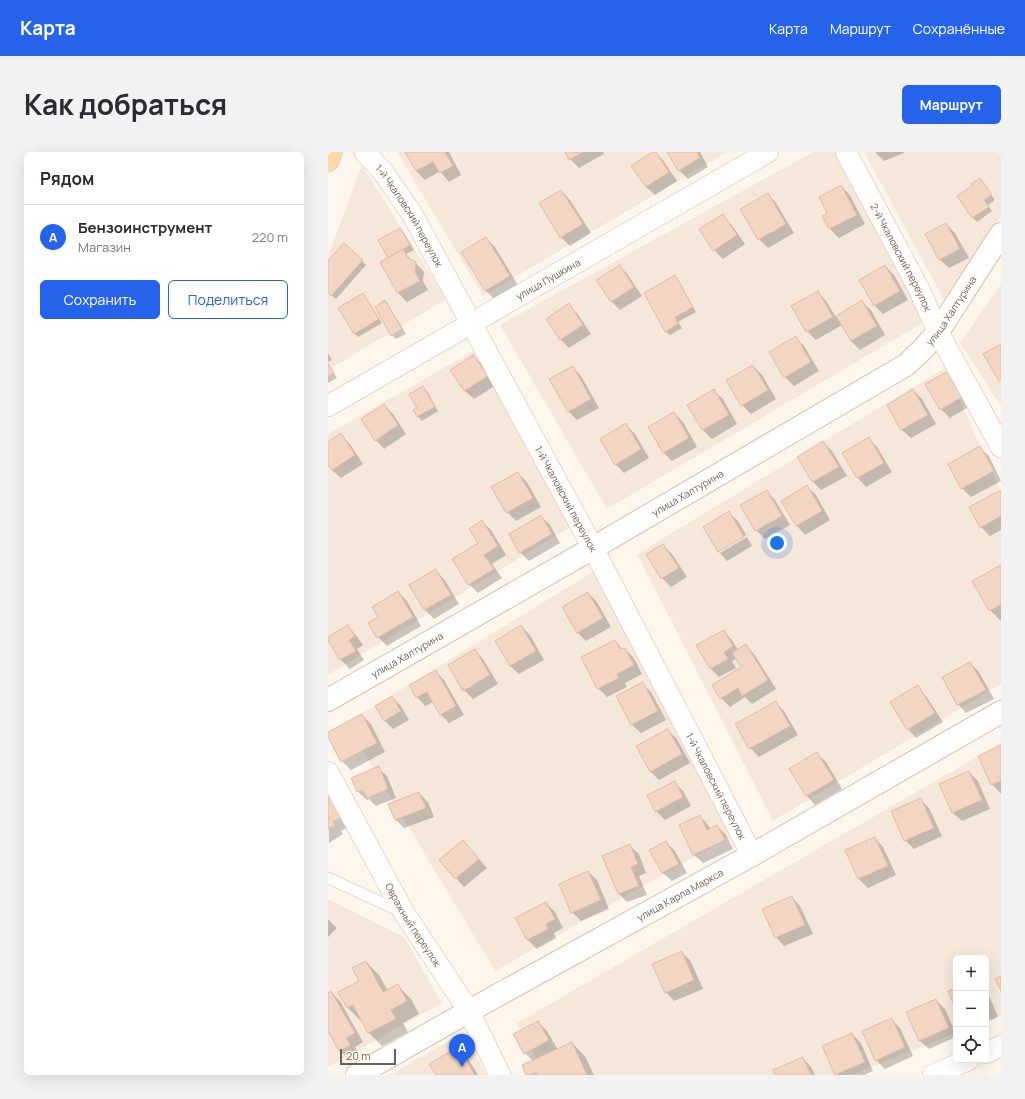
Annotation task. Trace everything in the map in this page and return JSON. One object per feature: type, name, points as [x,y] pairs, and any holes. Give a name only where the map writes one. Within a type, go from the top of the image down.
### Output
[{"type":"main road","points":[[328,160],[331,152]]},
{"type":"street","name":"1-й Чкаловский переулок","points":[[365,152],[383,172],[412,214],[593,548],[752,855]]},
{"type":"street","name":"улица Пушкина","points":[[328,406],[768,152]]},
{"type":"street","name":"2-й Чкаловский переулок","points":[[846,152],[920,291],[938,332],[1001,447]]},
{"type":"street","name":"улица Халтурина","points":[[328,700],[593,548],[906,365],[938,332],[1001,234]]},
{"type":"street","name":"улица Карла Маркса","points":[[357,1075],[469,1011],[752,855],[1001,712]]},
{"type":"street","name":"Овражный переулок","points":[[328,772],[404,913],[469,1011],[500,1075]]},
{"type":"street","points":[[989,1051],[1001,1046]]},
{"type":"street","points":[[933,1075],[961,1063]]},
{"type":"lane","points":[[328,878],[404,913]]},
{"type":"shaded area","points":[[397,152],[727,152],[483,296]]},
{"type":"shaded area","points":[[813,152],[837,152],[924,322],[607,509],[500,325]]},
{"type":"shaded area","points":[[864,152],[1001,152],[1001,217],[945,302]]},
{"type":"shaded area","points":[[362,165],[446,299],[328,370],[328,256]]},
{"type":"shaded area","points":[[1001,284],[1001,406],[960,343]]},
{"type":"shaded area","points":[[477,349],[570,527],[328,675],[328,434]]},
{"type":"shaded area","points":[[945,368],[1001,491],[1001,684],[773,821],[637,554]]},
{"type":"shaded area","points":[[596,570],[736,833],[495,971],[346,723]]},
{"type":"shaded area","points":[[1001,743],[1001,1015],[989,1020],[989,955],[953,955],[953,1034],[852,1075],[546,1075],[517,1023]]},
{"type":"shaded area","points":[[328,899],[404,937],[442,1003],[328,1067]]},
{"type":"shaded area","points":[[464,1032],[486,1075],[390,1075]]},
{"type":"building","points":[[405,152],[445,152],[453,166],[440,173],[433,162],[416,171]]},
{"type":"building","points":[[565,152],[583,152],[569,160]]},
{"type":"building","points":[[652,152],[656,152],[669,172],[646,187],[631,166]]},
{"type":"building","points":[[667,152],[697,152],[700,158],[678,171]]},
{"type":"building","points":[[980,178],[991,193],[990,196],[984,200],[989,207],[972,218],[957,196],[972,186],[971,184]]},
{"type":"building","points":[[841,185],[857,215],[829,229],[822,216],[827,213],[819,197]]},
{"type":"building","points":[[561,190],[583,224],[560,238],[539,203]]},
{"type":"building","points":[[768,193],[786,224],[758,240],[740,209]]},
{"type":"building","points":[[723,214],[737,235],[713,251],[699,229]]},
{"type":"building","points":[[946,223],[960,249],[939,260],[925,234]]},
{"type":"building","points":[[400,228],[410,245],[388,258],[378,240]]},
{"type":"building","points":[[486,237],[510,276],[485,291],[461,252]]},
{"type":"building","points":[[344,243],[363,260],[331,296],[328,293],[328,261]]},
{"type":"building","points":[[403,249],[408,258],[416,262],[415,272],[420,281],[397,293],[380,262]]},
{"type":"building","points":[[620,265],[634,287],[611,302],[596,280]]},
{"type":"building","points":[[885,265],[900,291],[874,306],[859,280]]},
{"type":"building","points":[[675,275],[693,307],[675,317],[678,324],[665,332],[644,293]]},
{"type":"building","points":[[818,291],[833,317],[806,332],[791,306]]},
{"type":"building","points":[[363,293],[379,319],[354,334],[338,308]]},
{"type":"building","points":[[385,300],[402,329],[391,336],[375,307]]},
{"type":"building","points":[[862,300],[877,326],[851,341],[836,316]]},
{"type":"building","points":[[569,303],[583,325],[560,340],[546,319]]},
{"type":"building","points":[[796,336],[811,362],[784,378],[769,352]]},
{"type":"building","points":[[1001,344],[1001,380],[999,381],[983,354]]},
{"type":"building","points":[[473,355],[488,376],[464,391],[450,370]]},
{"type":"building","points":[[328,364],[334,373],[328,377]]},
{"type":"building","points":[[753,365],[768,390],[741,406],[726,380]]},
{"type":"building","points":[[573,366],[591,399],[568,412],[549,379]]},
{"type":"building","points":[[952,369],[967,394],[940,410],[925,384]]},
{"type":"building","points":[[423,386],[435,407],[417,417],[413,410],[417,408],[409,394]]},
{"type":"building","points":[[714,389],[729,415],[702,430],[687,405]]},
{"type":"building","points":[[913,389],[928,415],[901,430],[887,405]]},
{"type":"building","points":[[384,404],[398,425],[375,441],[361,419]]},
{"type":"building","points":[[674,412],[689,438],[663,453],[648,427]]},
{"type":"building","points":[[626,423],[641,449],[615,465],[600,439]]},
{"type":"building","points":[[341,433],[355,455],[332,470],[328,465],[328,442]]},
{"type":"building","points":[[869,437],[884,463],[857,478],[842,453]]},
{"type":"building","points":[[823,441],[839,467],[812,482],[797,457]]},
{"type":"building","points":[[980,446],[994,471],[961,489],[948,464]]},
{"type":"building","points":[[518,472],[533,498],[506,513],[491,487]]},
{"type":"building","points":[[807,485],[822,511],[796,526],[781,501]]},
{"type":"building","points":[[767,490],[782,516],[755,531],[740,505]]},
{"type":"building","points":[[1001,490],[1001,516],[980,528],[969,507]]},
{"type":"building","points":[[729,511],[744,537],[718,552],[703,527]]},
{"type":"building","points":[[541,515],[552,534],[519,553],[509,534]]},
{"type":"building","points":[[482,520],[498,546],[484,555],[494,569],[468,585],[452,559],[478,543],[469,529]]},
{"type":"building","points":[[663,544],[679,568],[661,579],[646,554]]},
{"type":"building","points":[[1001,565],[1001,605],[989,611],[972,581]]},
{"type":"building","points":[[436,569],[451,595],[424,610],[409,585]]},
{"type":"building","points":[[398,591],[413,617],[377,638],[368,623],[378,617],[372,607]]},
{"type":"building","points":[[588,592],[603,618],[577,633],[562,607]]},
{"type":"building","points":[[348,625],[355,636],[349,640],[356,651],[340,660],[328,641],[328,637]]},
{"type":"building","points":[[521,625],[536,651],[510,666],[495,641]]},
{"type":"building","points":[[724,630],[733,646],[724,652],[728,659],[710,669],[696,645]]},
{"type":"building","points":[[615,640],[620,649],[625,648],[634,665],[617,674],[619,678],[597,689],[581,657]]},
{"type":"building","points":[[746,644],[768,680],[742,696],[738,688],[720,699],[712,685],[741,667],[732,653]]},
{"type":"building","points":[[475,649],[490,675],[463,691],[448,665]]},
{"type":"building","points":[[970,662],[986,690],[957,705],[942,677]]},
{"type":"building","points":[[436,670],[456,706],[440,715],[427,692],[416,698],[409,685]]},
{"type":"building","points":[[643,682],[658,711],[631,725],[616,696]]},
{"type":"building","points":[[918,685],[935,713],[907,730],[890,702]]},
{"type":"building","points":[[392,696],[401,711],[384,721],[375,706]]},
{"type":"building","points":[[776,701],[790,726],[749,749],[735,724]]},
{"type":"building","points":[[362,714],[377,743],[341,762],[328,737],[328,732]]},
{"type":"building","points":[[668,729],[682,754],[650,772],[636,746]]},
{"type":"building","points":[[1001,745],[1001,781],[991,785],[978,756]]},
{"type":"building","points":[[817,752],[834,780],[806,796],[789,769]]},
{"type":"building","points":[[379,766],[388,789],[367,798],[363,790],[357,792],[351,778]]},
{"type":"building","points":[[969,771],[982,800],[952,813],[939,784]]},
{"type":"building","points":[[675,781],[683,797],[655,812],[647,795]]},
{"type":"building","points":[[419,792],[426,808],[395,820],[388,804]]},
{"type":"building","points":[[328,793],[343,816],[333,822],[335,825],[328,829]]},
{"type":"building","points":[[921,798],[934,828],[904,841],[891,811]]},
{"type":"building","points":[[700,815],[707,830],[717,825],[725,840],[693,855],[679,825]]},
{"type":"building","points":[[875,837],[888,866],[858,879],[845,850]]},
{"type":"building","points":[[463,840],[479,859],[455,879],[439,860]]},
{"type":"building","points":[[666,841],[679,864],[662,873],[649,850]]},
{"type":"building","points":[[630,844],[638,864],[631,867],[639,886],[618,894],[602,856]]},
{"type":"building","points":[[588,871],[601,900],[571,913],[559,884]]},
{"type":"building","points":[[792,896],[805,925],[775,938],[762,909]]},
{"type":"building","points":[[546,902],[555,919],[546,924],[548,929],[527,940],[515,918]]},
{"type":"building","points":[[682,951],[694,980],[665,993],[652,964]]},
{"type":"building","points":[[366,961],[383,992],[398,984],[407,1001],[391,1010],[396,1019],[368,1033],[353,1005],[347,1008],[338,992],[359,981],[352,968]]},
{"type":"building","points":[[1001,976],[1001,991],[995,979]]},
{"type":"building","points":[[953,989],[953,1003],[948,991]]},
{"type":"building","points":[[331,991],[355,1033],[346,1038],[351,1045],[339,1051],[328,1031],[328,993]]},
{"type":"building","points":[[936,999],[949,1028],[919,1041],[906,1012]]},
{"type":"building","points":[[892,1018],[905,1047],[875,1061],[862,1031]]},
{"type":"building","points":[[538,1021],[549,1040],[524,1054],[513,1034]]},
{"type":"building","points":[[852,1033],[865,1062],[835,1075],[822,1046]]},
{"type":"building","points":[[572,1042],[587,1075],[537,1075],[536,1072],[526,1075],[522,1065]]},
{"type":"building","points":[[458,1047],[475,1075],[436,1075],[429,1064]]},
{"type":"building","points":[[803,1057],[811,1075],[775,1075],[773,1070]]},
{"type":"place","name":"Бензоинструмент","points":[[462,1067]]}]
